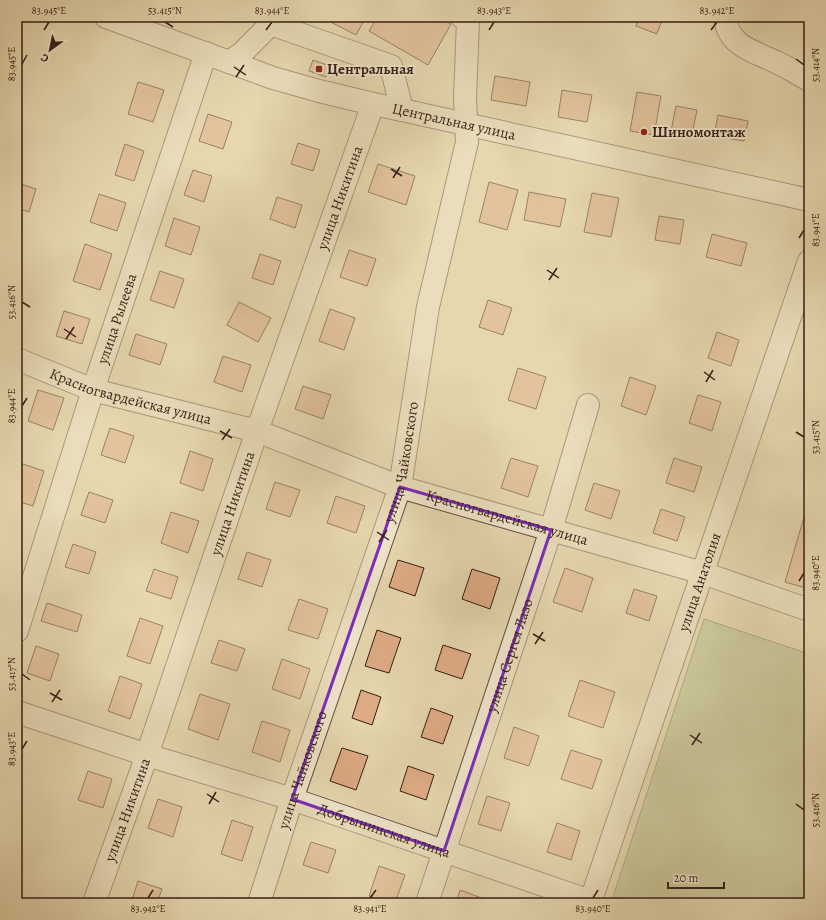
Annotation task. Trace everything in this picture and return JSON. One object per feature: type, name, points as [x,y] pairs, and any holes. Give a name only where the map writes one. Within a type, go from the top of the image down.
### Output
[{"type":"street","name":"Центральная улица","points":[[106,17],[145,25],[229,62],[273,78],[319,91],[809,200]]},
{"type":"street","name":"улица Чайковского","points":[[259,903],[292,799],[400,487],[428,307],[467,142],[465,98],[468,21],[462,17]]},
{"type":"street","points":[[725,17],[726,24],[731,35],[739,44],[809,80]]},
{"type":"street","points":[[229,62],[242,53],[271,24],[391,66],[402,110]]},
{"type":"street","name":"улица Рылеева","points":[[17,631],[93,390],[206,53]]},
{"type":"street","name":"улица Никитина","points":[[94,903],[147,755],[257,430],[373,104]]},
{"type":"street","name":"улица Анатолия","points":[[590,902],[809,262]]},
{"type":"street","name":"Красногвардейская улица","points":[[17,358],[93,390],[257,430],[400,487],[702,573],[809,610]]},
{"type":"street","name":"улица Сергея Лазо","points":[[427,903],[551,530],[588,405]]},
{"type":"street","name":"Добрынинская улица","points":[[17,712],[147,755],[292,799],[590,902]]},
{"type":"highlighted area","points":[[400,487],[551,530],[444,851],[292,799]]},
{"type":"green space","points":[[704,619],[809,654],[809,903],[611,903]]},
{"type":"building","points":[[321,17],[366,17],[356,35]]},
{"type":"building","points":[[377,17],[438,17],[451,24],[428,65],[369,31]]},
{"type":"building","points":[[639,17],[663,17],[657,34],[636,26]]},
{"type":"building","points":[[809,36],[809,52],[804,50]]},
{"type":"building","points":[[313,60],[330,66],[326,77],[309,71]]},
{"type":"building","points":[[495,76],[530,82],[526,106],[491,100]]},
{"type":"building","points":[[138,82],[164,90],[153,122],[128,114]]},
{"type":"building","points":[[562,90],[592,95],[587,122],[558,117]]},
{"type":"building","points":[[637,92],[661,96],[654,135],[630,131]]},
{"type":"building","points":[[676,106],[697,110],[692,135],[671,131]]},
{"type":"building","points":[[208,114],[232,122],[223,149],[199,141]]},
{"type":"building","points":[[718,115],[748,121],[744,141],[714,136]]},
{"type":"building","points":[[298,143],[320,150],[313,171],[291,164]]},
{"type":"building","points":[[125,144],[144,151],[134,181],[115,175]]},
{"type":"building","points":[[378,164],[415,176],[406,205],[368,192]]},
{"type":"building","points":[[193,170],[212,176],[204,202],[184,195]]},
{"type":"building","points":[[489,182],[518,190],[507,230],[479,222]]},
{"type":"building","points":[[18,183],[36,189],[29,212],[17,208]]},
{"type":"building","points":[[529,192],[566,199],[560,227],[524,220]]},
{"type":"building","points":[[592,193],[619,198],[611,237],[584,232]]},
{"type":"building","points":[[99,194],[126,203],[117,231],[90,222]]},
{"type":"building","points":[[277,197],[302,205],[295,228],[270,219]]},
{"type":"building","points":[[659,216],[684,220],[680,244],[655,240]]},
{"type":"building","points":[[174,218],[200,227],[191,255],[165,246]]},
{"type":"building","points":[[712,234],[747,243],[741,266],[706,257]]},
{"type":"building","points":[[85,244],[112,254],[100,290],[73,281]]},
{"type":"building","points":[[349,250],[376,259],[367,286],[340,277]]},
{"type":"building","points":[[260,254],[281,261],[273,285],[252,278]]},
{"type":"building","points":[[160,271],[184,279],[174,308],[150,300]]},
{"type":"building","points":[[488,300],[512,308],[503,335],[479,327]]},
{"type":"building","points":[[239,302],[271,318],[258,342],[227,325]]},
{"type":"building","points":[[330,309],[355,318],[344,350],[319,341]]},
{"type":"building","points":[[64,311],[90,319],[82,344],[56,336]]},
{"type":"building","points":[[717,332],[739,340],[731,366],[708,358]]},
{"type":"building","points":[[136,334],[167,344],[160,365],[129,355]]},
{"type":"building","points":[[223,356],[251,365],[242,392],[214,382]]},
{"type":"building","points":[[518,368],[546,377],[536,409],[508,400]]},
{"type":"building","points":[[630,377],[656,386],[646,415],[621,406]]},
{"type":"building","points":[[303,386],[331,395],[323,419],[295,409]]},
{"type":"building","points":[[38,390],[64,398],[53,430],[28,421]]},
{"type":"building","points":[[698,395],[721,402],[712,431],[689,423]]},
{"type":"building","points":[[110,428],[134,436],[125,463],[101,455]]},
{"type":"building","points":[[190,451],[213,459],[203,491],[180,483]]},
{"type":"building","points":[[511,458],[538,466],[528,497],[501,488]]},
{"type":"building","points":[[674,458],[702,467],[694,492],[666,483]]},
{"type":"building","points":[[17,462],[44,471],[33,506],[17,501]]},
{"type":"building","points":[[275,482],[300,490],[290,517],[266,509]]},
{"type":"building","points":[[594,483],[620,491],[611,519],[585,510]]},
{"type":"building","points":[[89,492],[113,500],[105,523],[81,515]]},
{"type":"building","points":[[336,496],[365,506],[356,533],[327,523]]},
{"type":"building","points":[[809,500],[809,589],[785,582]]},
{"type":"building","points":[[661,509],[685,517],[677,541],[653,533]]},
{"type":"building","points":[[171,512],[199,521],[188,553],[161,543]]},
{"type":"building","points":[[73,544],[96,552],[89,574],[65,567]]},
{"type":"building","points":[[247,552],[271,560],[262,587],[238,579]]},
{"type":"building","points":[[398,560],[424,568],[415,596],[389,587]]},
{"type":"building","points":[[565,568],[593,578],[582,612],[553,602]]},
{"type":"building","points":[[154,569],[178,577],[171,599],[146,591]]},
{"type":"building","points":[[472,569],[500,578],[490,609],[462,599]]},
{"type":"building","points":[[634,589],[657,596],[649,621],[626,613]]},
{"type":"building","points":[[299,599],[328,609],[318,639],[288,630]]},
{"type":"building","points":[[47,603],[82,615],[77,632],[41,621]]},
{"type":"building","points":[[140,618],[163,626],[150,664],[127,656]]},
{"type":"building","points":[[377,630],[401,638],[389,673],[365,666]]},
{"type":"building","points":[[219,640],[245,649],[237,671],[211,663]]},
{"type":"building","points":[[443,645],[471,654],[462,679],[435,670]]},
{"type":"building","points":[[36,646],[59,654],[50,681],[27,673]]},
{"type":"building","points":[[282,659],[310,669],[300,699],[272,689]]},
{"type":"building","points":[[120,676],[142,684],[130,719],[108,711]]},
{"type":"building","points":[[580,680],[615,692],[603,728],[568,716]]},
{"type":"building","points":[[361,690],[381,697],[372,725],[352,718]]},
{"type":"building","points":[[200,694],[230,704],[218,740],[188,729]]},
{"type":"building","points":[[431,708],[453,716],[443,744],[421,737]]},
{"type":"building","points":[[262,721],[290,730],[280,762],[252,752]]},
{"type":"building","points":[[514,727],[539,736],[529,766],[504,758]]},
{"type":"building","points":[[342,748],[368,756],[356,790],[330,781]]},
{"type":"building","points":[[571,750],[602,760],[592,789],[561,779]]},
{"type":"building","points":[[17,753],[23,755],[17,774]]},
{"type":"building","points":[[408,766],[434,775],[426,800],[400,791]]},
{"type":"building","points":[[88,771],[112,779],[103,808],[78,800]]},
{"type":"building","points":[[487,796],[510,803],[501,831],[478,824]]},
{"type":"building","points":[[158,799],[182,807],[173,837],[148,828]]},
{"type":"building","points":[[232,820],[253,827],[242,861],[221,854]]},
{"type":"building","points":[[557,823],[580,831],[571,860],[547,852]]},
{"type":"building","points":[[311,842],[336,850],[328,873],[303,865]]},
{"type":"building","points":[[379,866],[405,875],[395,903],[369,896]]},
{"type":"building","points":[[138,881],[162,889],[157,903],[131,903]]},
{"type":"building","points":[[460,890],[487,900],[486,903],[456,903]]},
{"type":"building","points":[[200,900],[210,903],[199,903]]},
{"type":"place","name":"Центральная","points":[[319,69]]},
{"type":"place","name":"Шиномонтаж","points":[[644,132]]}]
